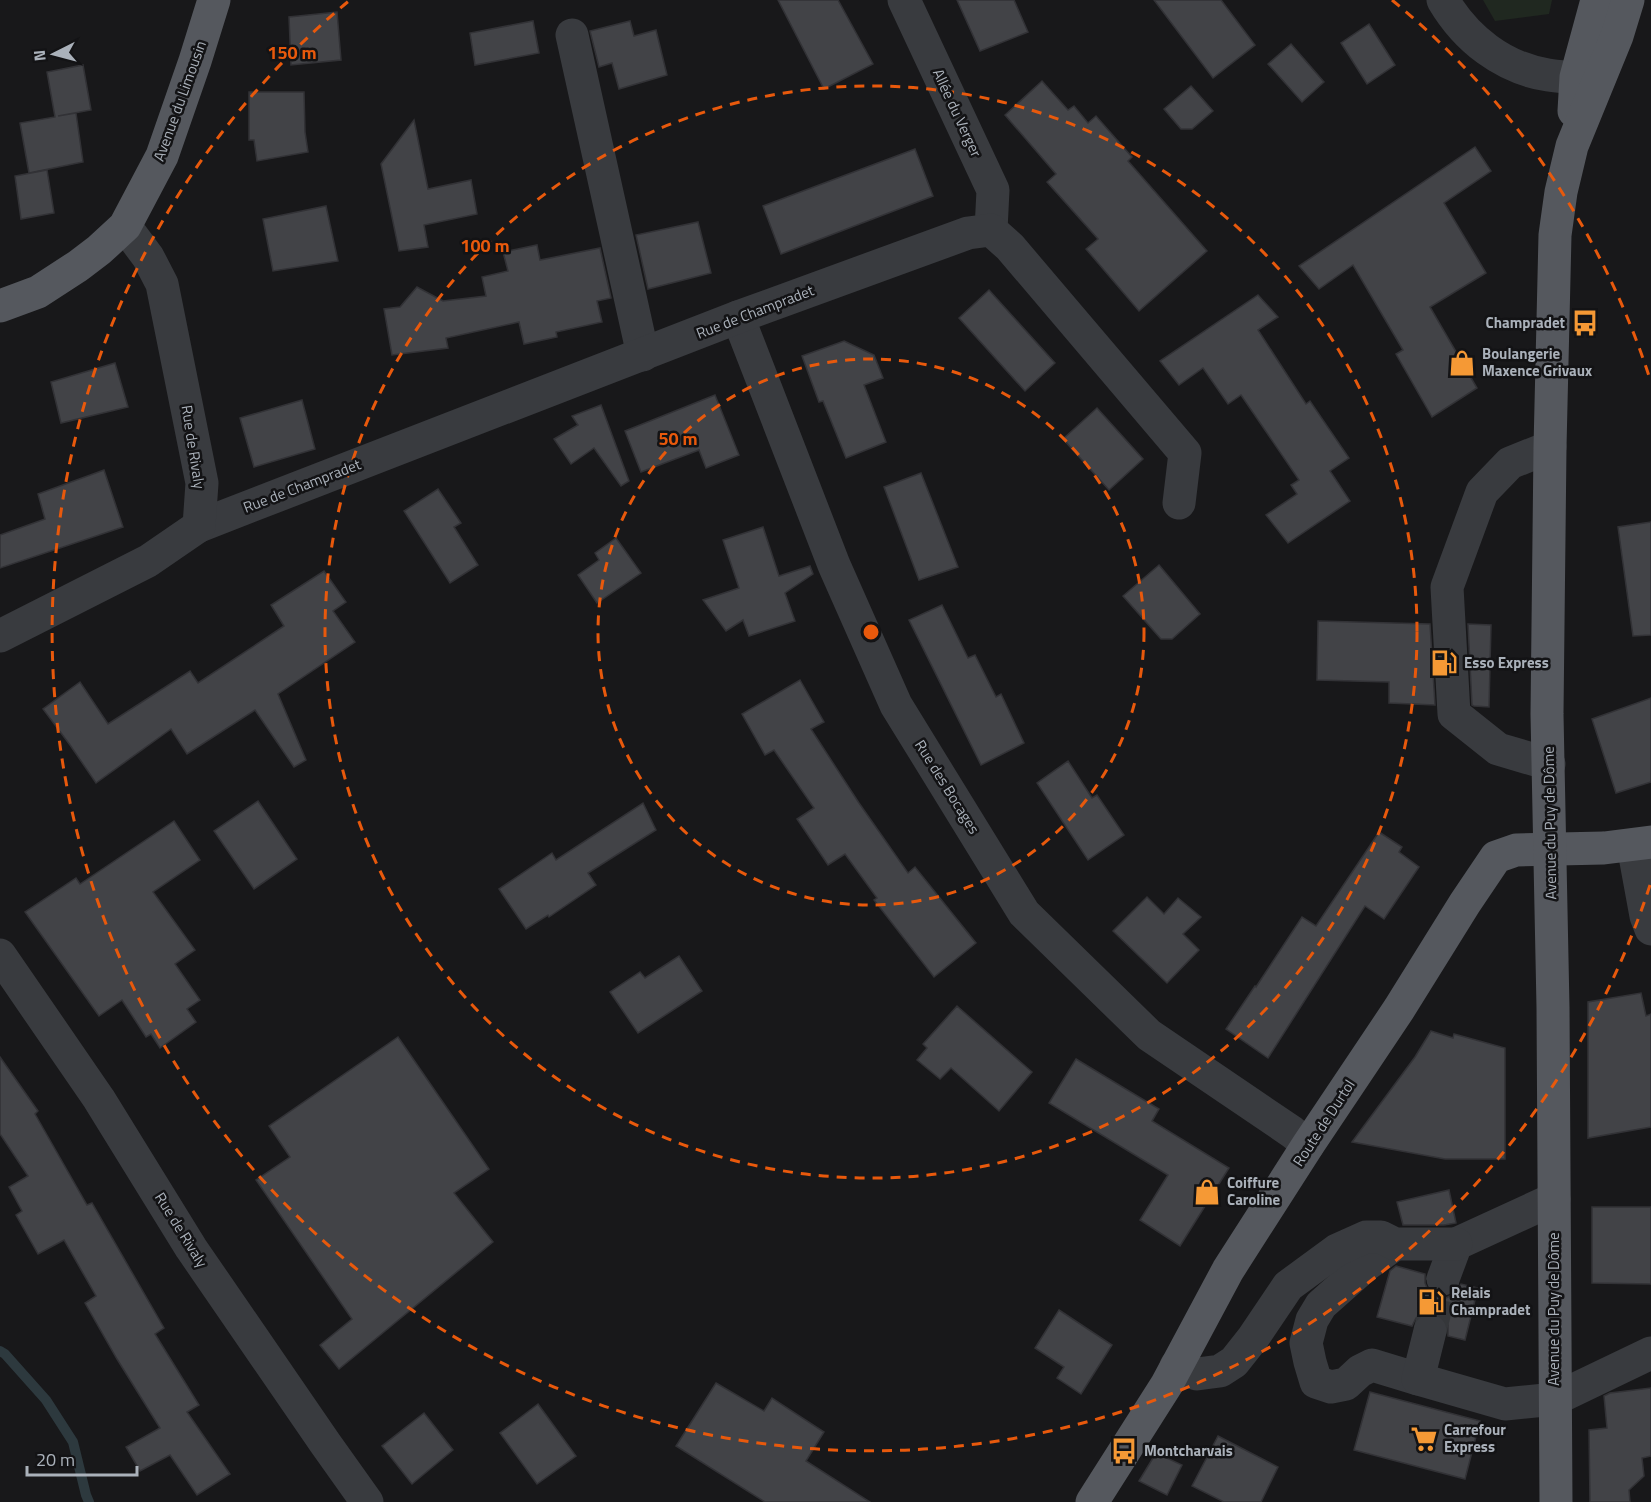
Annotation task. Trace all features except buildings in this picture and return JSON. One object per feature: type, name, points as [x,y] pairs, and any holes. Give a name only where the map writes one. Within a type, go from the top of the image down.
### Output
[{"type":"main road","name":"Avenue du Limousin","points":[[0,306],[38,292],[78,266],[125,226],[162,156],[214,0]]},
{"type":"main road","name":"Avenue du Puy de Dôme","points":[[1556,1502],[1553,1007],[1549,764],[1546,714],[1555,235],[1561,192],[1587,78],[1597,0]]},
{"type":"main road","name":"Avenue du Puy de Dôme","points":[[1587,78],[1617,36],[1628,0]]},
{"type":"main road","name":"Route de Durtol","points":[[1092,1502],[1167,1384],[1228,1270],[1496,857],[1516,850],[1604,848],[1642,844]]},
{"type":"street","name":"Allée du Verger","points":[[903,0],[993,190],[991,230]]},
{"type":"street","points":[[1443,0],[1472,38],[1502,60],[1525,70],[1548,75],[1587,78]]},
{"type":"street","points":[[572,35],[644,355]]},
{"type":"street","name":"Rue de Rivaly","points":[[125,226],[148,256],[162,284],[202,483],[199,526]]},
{"type":"street","name":"Rue de Champradet","points":[[199,526],[738,317],[968,233],[991,230]]},
{"type":"street","points":[[991,230],[1011,247],[1185,453],[1179,503]]},
{"type":"street","name":"Rue des Bocages","points":[[738,317],[834,565],[896,705],[1024,913],[1149,1035],[1308,1145]]},
{"type":"street","points":[[1549,764],[1498,749],[1454,714],[1447,587],[1482,492],[1510,463],[1550,447]]},
{"type":"street","points":[[0,636],[148,561],[199,526]]},
{"type":"street","points":[[1642,844],[1646,916],[1651,929]]},
{"type":"street","name":"Rue de Rivaly","points":[[0,955],[99,1099],[191,1248],[367,1502]]},
{"type":"street","points":[[1176,1366],[1197,1374],[1220,1371],[1234,1362],[1288,1286],[1337,1250],[1366,1237],[1381,1237],[1395,1244],[1456,1244],[1554,1199]]},
{"type":"street","points":[[1395,1244],[1366,1265],[1321,1305],[1312,1320],[1306,1343],[1316,1382],[1331,1387],[1346,1384],[1360,1371],[1372,1365],[1505,1404],[1555,1399],[1651,1353]]},
{"type":"street","points":[[1443,1279],[1456,1244]]},
{"type":"street","points":[[1418,1379],[1430,1331]]},
{"type":"shaded area","points":[[1483,0],[1552,0],[1549,14],[1495,21]]},
{"type":"waterway","points":[[0,1351],[46,1400],[73,1442],[89,1502]]},
{"type":"tunnel","points":[[1430,1331],[1443,1279]]},
{"type":"place","name":"Champradet","points":[[1585,323]]},
{"type":"place","name":"Boulangerie Maxence Grivaux","points":[[1462,363]]},
{"type":"place","name":"Esso Express","points":[[1444,663]]},
{"type":"place","name":"Coiffure Caroline","points":[[1207,1192]]},
{"type":"place","name":"Relais Champradet","points":[[1431,1302]]},
{"type":"place","name":"Carrefour Express","points":[[1424,1439]]},
{"type":"place","name":"Montcharvais","points":[[1124,1451]]}]
